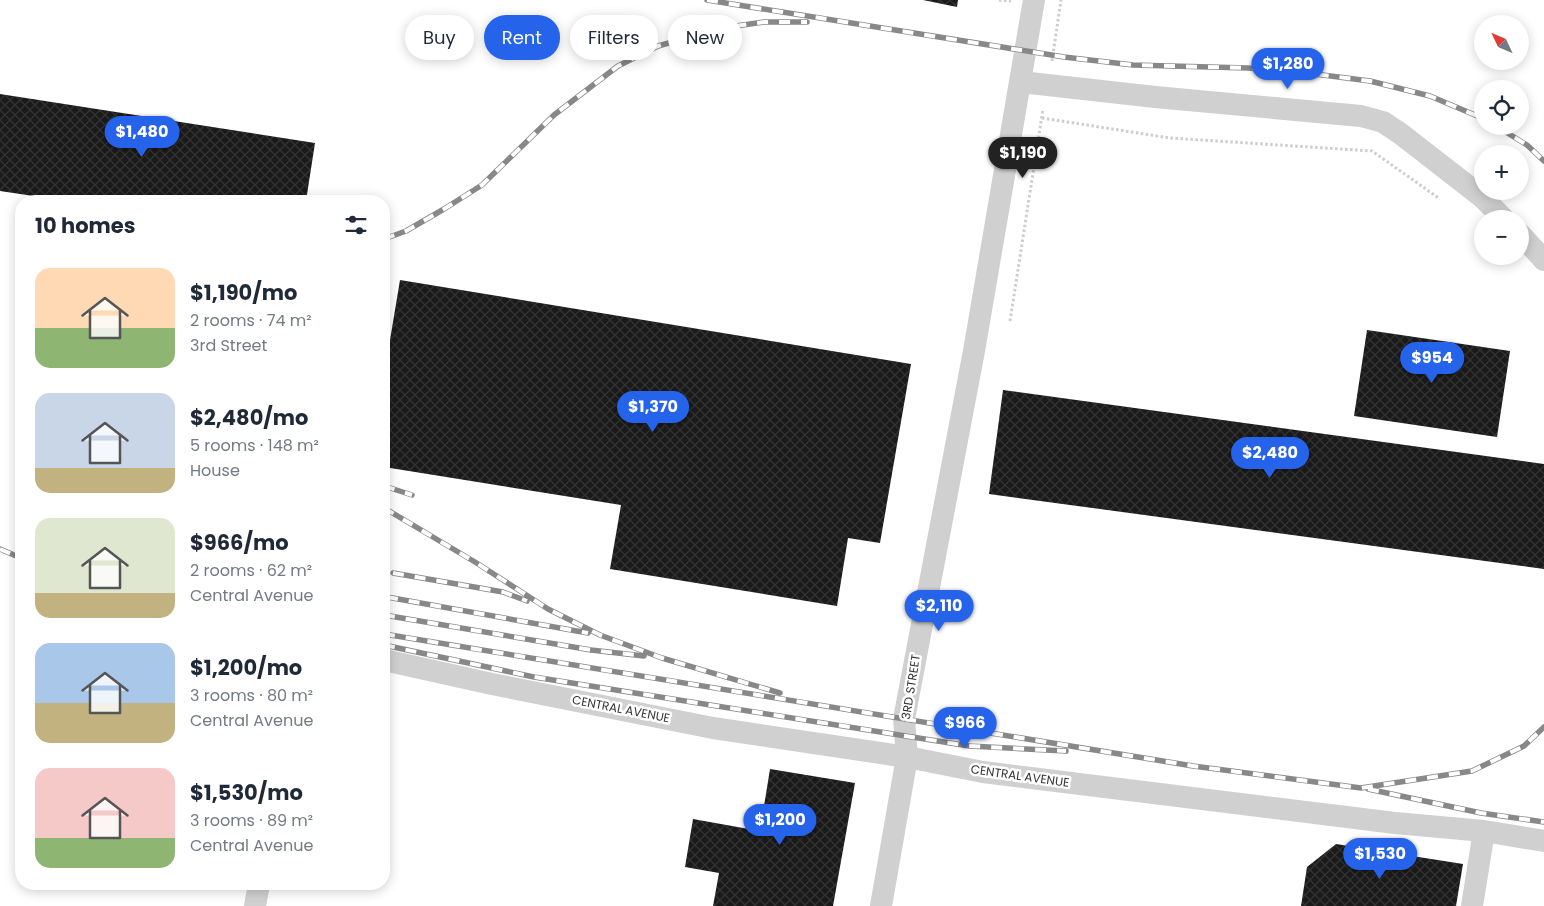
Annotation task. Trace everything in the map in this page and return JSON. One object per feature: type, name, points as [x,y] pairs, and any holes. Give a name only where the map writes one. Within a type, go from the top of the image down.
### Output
[{"type":"street","name":"3RD STREET","points":[[881,906],[907,757],[904,719],[974,351],[1034,0]]},
{"type":"street","points":[[1020,82],[1361,116],[1383,122],[1402,134],[1495,210]]},
{"type":"street","points":[[1529,244],[1544,260]]},
{"type":"street","name":"CENTRAL AVENUE","points":[[390,661],[501,686],[713,728],[907,757],[983,772],[1395,823],[1484,831],[1544,841]]},
{"type":"street","points":[[1472,906],[1484,831]]},
{"type":"street","points":[[255,906],[258,890]]},
{"type":"path","points":[[1010,321],[1046,86],[1054,55],[1061,0]]},
{"type":"path","points":[[1042,118],[1170,138],[1372,151],[1440,199]]},
{"type":"building","points":[[923,0],[958,0],[957,7]]},
{"type":"building","points":[[0,94],[315,143],[307,195],[27,195],[0,191]]},
{"type":"building","points":[[400,280],[911,364],[880,543],[848,538],[837,606],[610,569],[621,505],[390,468],[390,340]]},
{"type":"building","points":[[1367,330],[1510,351],[1497,437],[1354,416]]},
{"type":"building","points":[[1003,390],[1544,464],[1544,569],[989,494]]},
{"type":"building","points":[[770,769],[855,783],[833,906],[713,906],[719,873],[685,867],[693,819],[760,831]]},
{"type":"building","points":[[1336,844],[1463,864],[1456,906],[1301,906],[1307,867]]},
{"type":"railway","points":[[707,0],[1064,57],[1133,65],[1248,68],[1370,81],[1430,96],[1474,115]]},
{"type":"railway","points":[[390,237],[406,231],[482,185],[554,115],[618,66],[658,46],[722,28],[764,22],[807,22]]},
{"type":"railway","points":[[1511,135],[1527,145],[1544,161]]},
{"type":"railway","points":[[390,488],[412,495]]},
{"type":"railway","points":[[390,512],[475,562],[548,609],[600,635],[662,658],[780,693]]},
{"type":"railway","points":[[0,549],[15,555]]},
{"type":"railway","points":[[393,573],[503,592],[527,601]]},
{"type":"railway","points":[[390,598],[588,633]]},
{"type":"railway","points":[[390,616],[591,650],[644,656]]},
{"type":"railway","points":[[390,635],[1193,766],[1361,788],[1472,771],[1524,746],[1544,727]]},
{"type":"railway","points":[[390,646],[534,677],[969,746],[1066,751]]},
{"type":"railway","points":[[1368,789],[1481,813],[1544,822]]}]
